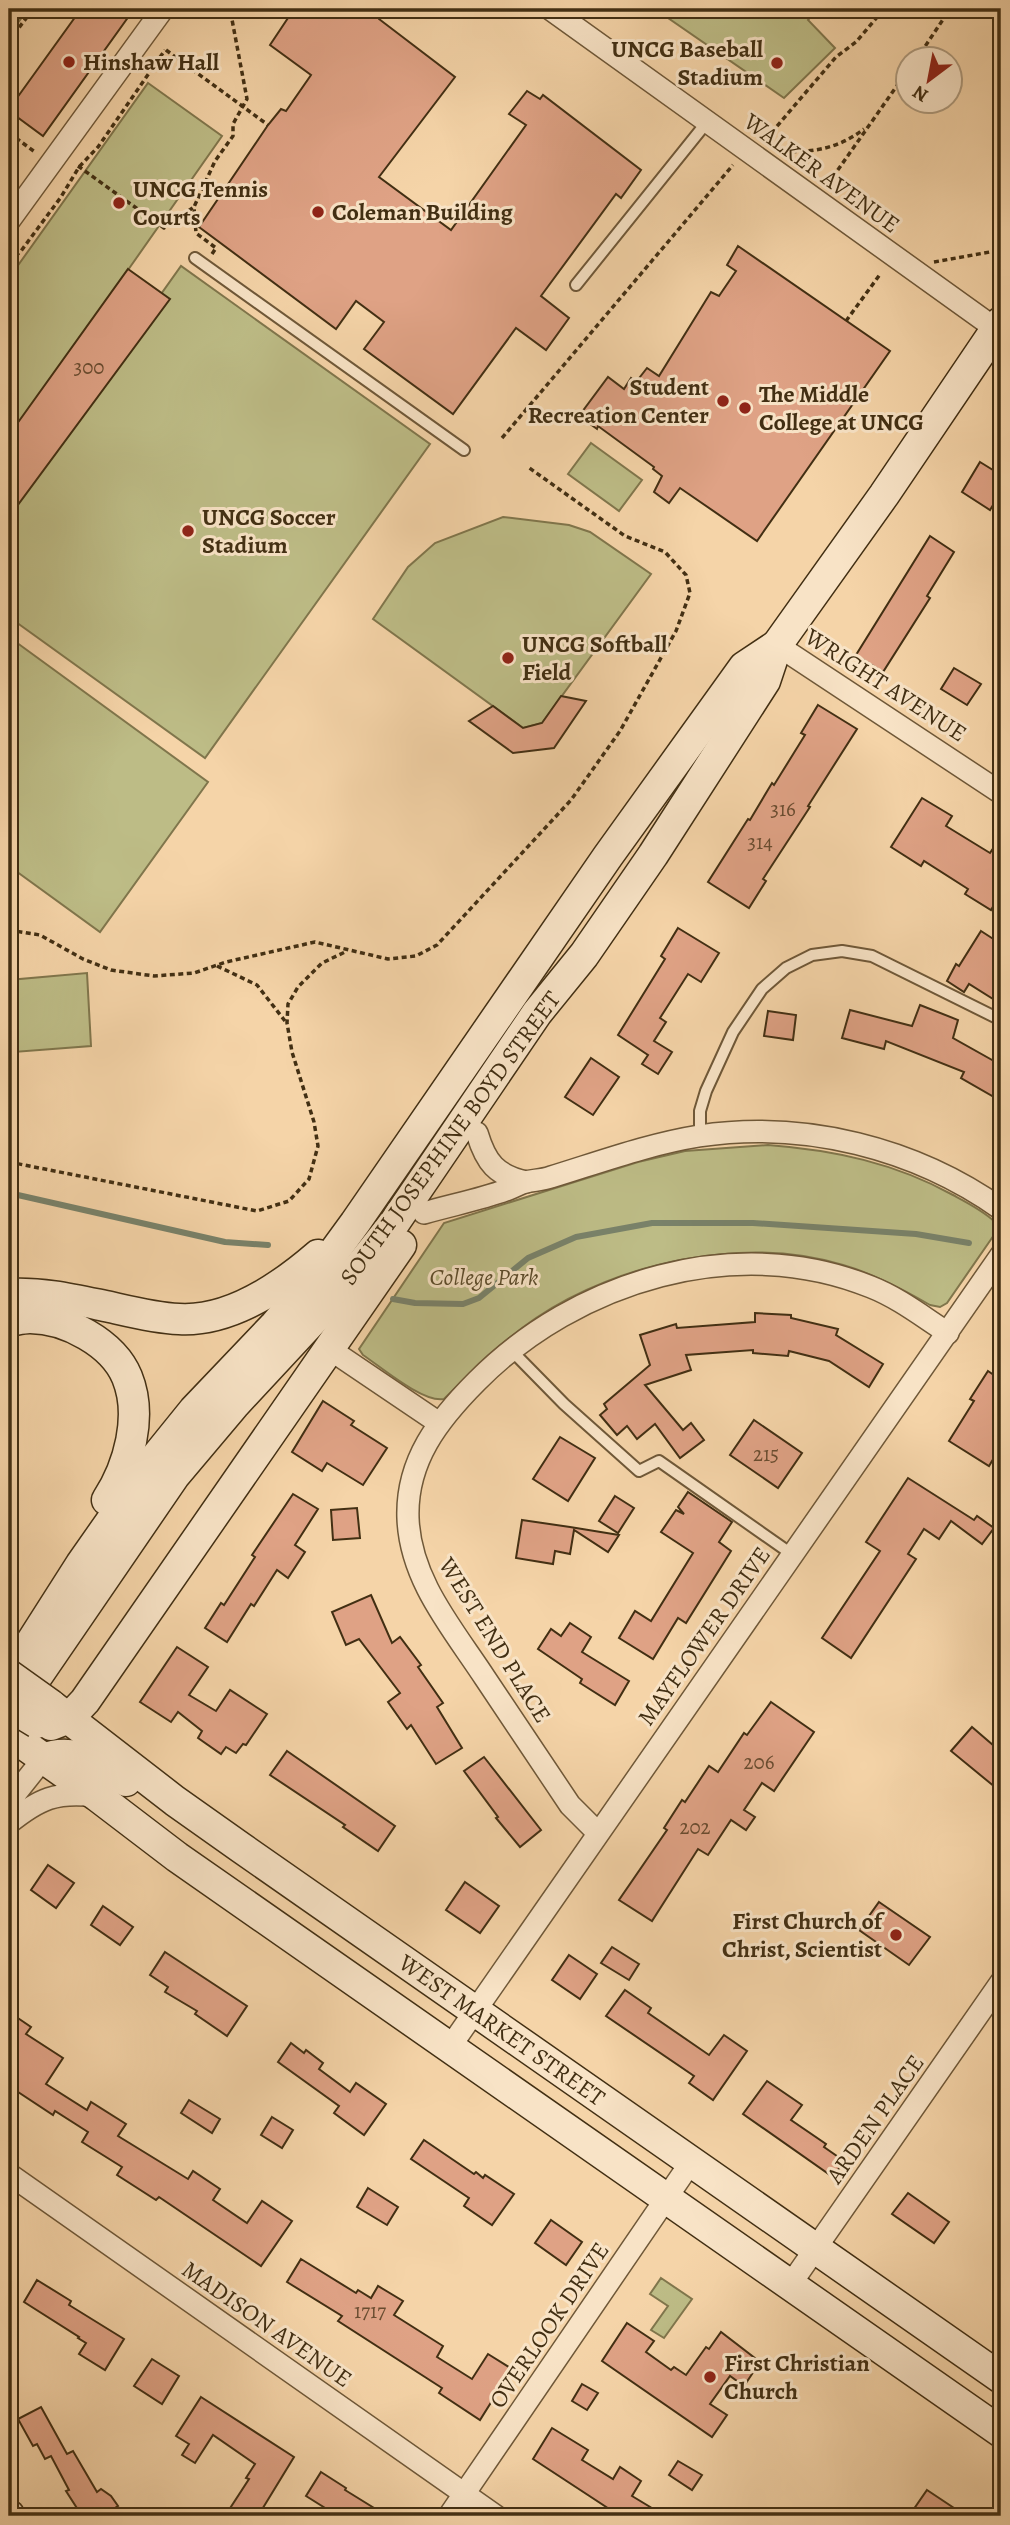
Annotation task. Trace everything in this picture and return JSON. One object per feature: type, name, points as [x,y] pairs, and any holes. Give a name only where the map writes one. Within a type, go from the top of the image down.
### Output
[{"type":"main road","name":"SOUTH JOSEPHINE BOYD STREET","points":[[29,1724],[175,1475],[234,1405],[313,1322],[395,1222],[537,1013],[584,955],[653,855],[765,681],[777,645],[999,326]]},
{"type":"main road","name":"SOUTH JOSEPHINE BOYD STREET","points":[[9,1675],[81,1564],[156,1457],[194,1410],[304,1291],[355,1223],[608,856],[744,667],[777,645]]},
{"type":"main road","points":[[175,1801],[109,1773],[82,1757],[65,1754],[29,1724],[93,1690],[424,1213],[553,1019],[584,955]]},
{"type":"main road","points":[[9,1294],[55,1295],[145,1315],[181,1320],[218,1314],[270,1292],[301,1270],[355,1223]]},
{"type":"main road","points":[[9,1321],[30,1318],[50,1321],[75,1328],[95,1340],[112,1356],[126,1375],[133,1412],[125,1464],[114,1490],[77,1546],[9,1675]]},
{"type":"main road","name":"WEST MARKET STREET","points":[[9,1675],[29,1724],[97,1796],[177,1857],[1001,2432]]},
{"type":"main road","name":"WEST MARKET STREET","points":[[29,1724],[175,1801],[1001,2378]]},
{"type":"street","points":[[9,221],[163,9]]},
{"type":"street","name":"WALKER AVENUE","points":[[550,9],[999,326]]},
{"type":"street","name":"WRIGHT AVENUE","points":[[777,645],[1001,793]]},
{"type":"street","points":[[477,1133],[489,1163],[510,1178],[526,1182]]},
{"type":"street","points":[[424,1213],[639,1150],[700,1136],[732,1133],[824,1136],[869,1146],[932,1170],[1001,1209]]},
{"type":"street","name":"MAYFLOWER DRIVE","points":[[450,2047],[948,1334],[993,1285],[1001,1255]]},
{"type":"street","name":"WEST END PLACE","points":[[598,1833],[570,1805],[423,1582],[410,1539],[408,1495],[417,1460],[439,1423],[487,1371],[533,1333],[598,1297],[640,1281],[692,1269],[732,1265],[804,1269],[850,1280],[872,1287],[901,1302],[948,1334]]},
{"type":"street","points":[[328,1348],[439,1423]]},
{"type":"street","points":[[9,1810],[16,1793],[29,1724]]},
{"type":"street","points":[[9,1824],[44,1799],[60,1794],[97,1796]]},
{"type":"street","name":"ARDEN PLACE","points":[[790,2285],[1001,1982]]},
{"type":"street","name":"OVERLOOK DRIVE","points":[[449,2516],[691,2162]]},
{"type":"street","name":"MADISON AVENUE","points":[[9,2174],[496,2516]]},
{"type":"lane","points":[[576,285],[707,122]]},
{"type":"lane","points":[[195,258],[464,450]]},
{"type":"lane","points":[[700,1136],[700,1111],[706,1091],[733,1031],[762,989],[786,968],[812,955],[842,951],[872,956],[1001,1020]]},
{"type":"lane","points":[[511,1350],[564,1404],[639,1471],[659,1461],[793,1555]]},
{"type":"path","points":[[9,41],[33,9]]},
{"type":"path","points":[[214,246],[196,233],[194,207],[215,161],[233,136],[233,124],[247,99],[230,9]]},
{"type":"path","points":[[502,438],[753,150],[836,57],[856,42],[884,9]]},
{"type":"path","points":[[925,46],[950,9]]},
{"type":"path","points":[[9,262],[21,251],[61,197],[77,165],[98,147],[166,50]]},
{"type":"path","points":[[178,59],[268,125]]},
{"type":"path","points":[[825,189],[894,90]]},
{"type":"path","points":[[753,150],[819,150],[847,142],[868,126]]},
{"type":"path","points":[[9,133],[51,163]]},
{"type":"path","points":[[77,165],[164,228],[194,207]]},
{"type":"path","points":[[929,262],[1001,250]]},
{"type":"path","points":[[846,321],[881,273]]},
{"type":"path","points":[[9,930],[40,935],[83,959],[111,970],[154,976],[194,973],[215,965],[315,942],[388,959],[416,956],[437,945],[571,800],[620,731],[676,631],[690,593],[686,575],[665,552],[625,536],[528,467]]},
{"type":"path","points":[[9,1162],[257,1211],[289,1201],[309,1179],[318,1146],[314,1122],[292,1052],[287,1023],[288,1004],[298,987],[322,963],[347,951]]},
{"type":"path","points":[[215,965],[257,985],[287,1023]]},
{"type":"green space","points":[[9,9],[28,9],[9,35]]},
{"type":"green space","name":"UNCG Baseball Stadium","points":[[655,9],[817,9],[808,20],[835,48],[784,98]]},
{"type":"green space","name":"UNCG Soccer Stadium","points":[[148,83],[222,136],[128,270],[161,294],[181,266],[430,444],[205,758],[9,617],[9,278]]},
{"type":"green space","points":[[591,443],[642,480],[619,511],[568,474]]},
{"type":"green space","name":"UNCG Softball Field","points":[[503,517],[569,525],[590,532],[651,574],[542,723],[523,728],[373,619],[408,567],[435,543]]},
{"type":"green space","points":[[9,637],[208,782],[100,932],[9,866]]},
{"type":"green space","points":[[87,973],[91,1046],[14,1052],[9,980]]},
{"type":"green space","name":"College Park","points":[[768,1145],[817,1150],[864,1160],[909,1174],[985,1213],[994,1221],[994,1235],[947,1303],[940,1307],[930,1305],[866,1273],[805,1256],[725,1254],[684,1259],[644,1269],[569,1298],[536,1318],[500,1346],[444,1399],[425,1396],[414,1390],[363,1355],[359,1349],[444,1223],[638,1162],[685,1151]]},
{"type":"green space","points":[[661,2278],[692,2299],[664,2338],[651,2330],[668,2306],[650,2294]]},
{"type":"building","name":"Hinshaw Hall","points":[[81,9],[119,9],[129,16],[43,136],[9,109]]},
{"type":"building","name":"Coleman Building","points":[[294,9],[377,9],[379,19],[455,77],[379,177],[451,230],[526,125],[509,114],[527,91],[540,99],[543,95],[641,170],[621,198],[616,194],[541,296],[569,318],[546,350],[516,328],[453,414],[364,349],[384,322],[356,301],[336,329],[199,227],[268,125],[281,109],[286,111],[311,75],[270,45]]},
{"type":"building","name":"Student Recreation Center","points":[[738,246],[890,351],[757,541],[680,488],[669,503],[654,492],[662,476],[654,467],[598,426],[597,429],[579,416],[608,377],[624,389],[631,378],[636,382],[647,368],[659,376],[711,292],[719,296],[736,271],[727,265]]},
{"type":"building","points":[[128,269],[170,299],[9,517],[9,435]]},
{"type":"building","points":[[980,462],[1001,475],[1001,492],[990,510],[962,492]]},
{"type":"building","points":[[930,536],[954,552],[927,596],[930,598],[883,672],[856,655]]},
{"type":"building","points":[[954,668],[981,684],[967,705],[941,689]]},
{"type":"building","points":[[561,696],[586,701],[554,748],[513,753],[469,721],[493,706],[523,728],[542,723]]},
{"type":"building","points":[[818,705],[857,729],[763,879],[766,881],[749,908],[708,882],[772,783],[774,785],[805,735],[801,733]]},
{"type":"building","points":[[922,798],[952,816],[946,826],[990,853],[992,850],[1001,856],[1001,893],[991,910],[965,894],[968,889],[924,861],[921,866],[891,847]]},
{"type":"building","points":[[678,928],[719,953],[701,982],[688,974],[660,1018],[666,1022],[654,1041],[672,1052],[658,1074],[642,1064],[648,1055],[618,1035],[665,959],[661,956]]},
{"type":"building","points":[[981,931],[1001,944],[1001,1004],[969,984],[964,992],[947,981],[956,964],[959,966]]},
{"type":"building","points":[[920,1005],[958,1020],[953,1038],[1001,1065],[1001,1101],[961,1078],[964,1072],[886,1041],[884,1049],[842,1038],[850,1010],[912,1026]]},
{"type":"building","points":[[768,1011],[796,1015],[793,1040],[764,1036]]},
{"type":"building","points":[[591,1058],[619,1077],[593,1115],[565,1097]]},
{"type":"building","points":[[755,1313],[791,1315],[791,1318],[838,1329],[836,1335],[883,1364],[869,1387],[829,1361],[789,1351],[788,1356],[753,1353],[753,1350],[686,1355],[691,1370],[645,1385],[683,1430],[691,1423],[704,1440],[680,1458],[655,1424],[637,1439],[627,1426],[617,1435],[600,1415],[607,1409],[604,1404],[650,1365],[640,1335],[676,1324],[677,1328],[755,1322]]},
{"type":"building","points":[[988,1371],[1001,1380],[1001,1446],[989,1466],[949,1441],[974,1401],[970,1399]]},
{"type":"building","points":[[323,1401],[354,1421],[351,1425],[387,1448],[363,1485],[327,1463],[322,1471],[292,1452]]},
{"type":"building","points":[[754,1420],[802,1453],[778,1488],[730,1455]]},
{"type":"building","points":[[560,1437],[595,1458],[568,1501],[533,1479]]},
{"type":"building","points":[[908,1478],[974,1520],[977,1516],[994,1528],[982,1544],[951,1521],[939,1539],[924,1529],[908,1554],[916,1559],[851,1658],[822,1638],[880,1551],[866,1542]]},
{"type":"building","points":[[688,1492],[732,1522],[719,1542],[731,1551],[686,1623],[678,1618],[653,1659],[619,1638],[635,1611],[651,1621],[693,1553],[661,1532],[676,1510],[684,1514],[678,1507]]},
{"type":"building","points":[[293,1494],[318,1509],[295,1545],[305,1552],[288,1578],[277,1570],[227,1642],[205,1628],[221,1603],[224,1605],[255,1557],[252,1555]]},
{"type":"building","points":[[615,1496],[634,1508],[618,1533],[599,1521]]},
{"type":"building","points":[[357,1508],[360,1538],[333,1540],[331,1510]]},
{"type":"building","points":[[522,1520],[619,1535],[608,1552],[574,1530],[570,1554],[555,1551],[553,1564],[516,1558]]},
{"type":"building","points":[[371,1595],[392,1643],[400,1637],[421,1665],[418,1667],[443,1703],[437,1707],[462,1748],[436,1764],[411,1725],[407,1729],[388,1702],[400,1693],[359,1639],[346,1645],[332,1612]]},
{"type":"building","points":[[570,1623],[591,1637],[582,1652],[629,1681],[615,1705],[580,1683],[582,1679],[538,1649],[551,1629],[561,1636]]},
{"type":"building","points":[[177,1647],[208,1667],[189,1695],[216,1711],[230,1690],[267,1714],[246,1745],[243,1744],[236,1753],[226,1747],[221,1754],[198,1738],[202,1731],[178,1712],[171,1722],[140,1702]]},
{"type":"building","points":[[771,1702],[814,1732],[774,1791],[762,1783],[744,1810],[755,1817],[746,1830],[731,1820],[708,1855],[698,1849],[652,1921],[619,1900],[667,1830],[664,1828],[682,1800],[685,1802],[709,1766],[718,1772],[744,1733],[747,1735]]},
{"type":"building","points":[[972,1727],[1001,1752],[1001,1792],[951,1751]]},
{"type":"building","points":[[287,1751],[395,1826],[378,1851],[343,1827],[345,1825],[270,1775]]},
{"type":"building","points":[[484,1757],[541,1830],[520,1847],[496,1818],[498,1817],[464,1771]]},
{"type":"building","points":[[48,1865],[74,1883],[56,1908],[31,1890]]},
{"type":"building","points":[[465,1882],[499,1906],[480,1933],[446,1910]]},
{"type":"building","points":[[879,1902],[930,1937],[909,1965],[859,1930]]},
{"type":"building","points":[[103,1906],[133,1927],[120,1945],[91,1925]]},
{"type":"building","points":[[612,1947],[639,1964],[629,1980],[601,1963]]},
{"type":"building","points":[[165,1952],[247,2006],[227,2036],[195,2014],[197,2011],[165,1992],[168,1987],[150,1975]]},
{"type":"building","points":[[569,1955],[597,1974],[580,1999],[552,1980]]},
{"type":"building","points":[[625,1990],[651,2008],[648,2013],[709,2055],[724,2035],[747,2051],[713,2100],[689,2083],[694,2076],[606,2016]]},
{"type":"building","points":[[9,2012],[31,2027],[26,2034],[63,2058],[46,2084],[87,2110],[91,2102],[126,2124],[118,2136],[188,2179],[193,2171],[220,2189],[213,2200],[247,2223],[262,2201],[292,2221],[261,2266],[159,2197],[156,2200],[117,2175],[122,2167],[82,2142],[88,2132],[55,2111],[53,2115],[9,2086]]},
{"type":"building","points":[[291,2043],[323,2063],[319,2069],[350,2092],[356,2083],[386,2104],[364,2135],[334,2113],[339,2106],[278,2062]]},
{"type":"building","points":[[767,2081],[802,2105],[791,2120],[826,2144],[824,2147],[844,2161],[833,2177],[743,2114]]},
{"type":"building","points":[[189,2100],[220,2119],[212,2133],[181,2113]]},
{"type":"building","points":[[272,2117],[293,2130],[282,2148],[261,2135]]},
{"type":"building","points":[[424,2140],[474,2174],[476,2172],[483,2178],[485,2175],[514,2194],[492,2225],[464,2206],[469,2198],[411,2159]]},
{"type":"building","points":[[368,2188],[398,2207],[387,2225],[357,2207]]},
{"type":"building","points":[[908,2193],[949,2222],[934,2243],[892,2214]]},
{"type":"building","points":[[551,2220],[582,2242],[566,2265],[535,2243]]},
{"type":"building","points":[[301,2259],[356,2293],[358,2290],[371,2298],[378,2286],[403,2301],[394,2315],[443,2346],[437,2357],[472,2379],[488,2354],[512,2369],[480,2420],[439,2393],[442,2388],[338,2321],[342,2316],[287,2282]]},
{"type":"building","points":[[37,2280],[71,2301],[69,2305],[124,2339],[105,2370],[79,2354],[86,2343],[79,2337],[24,2302]]},
{"type":"building","points":[[627,2323],[654,2341],[646,2352],[671,2370],[674,2367],[686,2375],[706,2347],[709,2349],[721,2332],[760,2362],[744,2386],[730,2376],[710,2404],[727,2415],[712,2437],[602,2361]]},
{"type":"building","points":[[152,2359],[179,2376],[162,2404],[134,2386]]},
{"type":"building","points":[[582,2384],[598,2393],[587,2410],[572,2401]]},
{"type":"building","points":[[201,2397],[294,2457],[258,2516],[225,2516],[249,2479],[246,2478],[255,2464],[213,2435],[195,2463],[182,2455],[189,2444],[176,2436]]},
{"type":"building","points":[[41,2407],[67,2454],[73,2451],[97,2492],[101,2489],[111,2496],[118,2506],[102,2516],[82,2516],[66,2491],[69,2490],[51,2456],[45,2459],[37,2444],[33,2446],[18,2419]]},
{"type":"building","points":[[552,2428],[588,2450],[582,2460],[613,2479],[620,2467],[641,2481],[632,2496],[665,2516],[620,2516],[533,2459]]},
{"type":"building","points":[[678,2461],[702,2475],[692,2490],[669,2475]]},
{"type":"building","points":[[321,2472],[387,2516],[338,2516],[306,2496]]},
{"type":"building","points":[[927,2490],[966,2516],[909,2516]]},
{"type":"waterway","points":[[9,1193],[225,1242],[268,1245]]},
{"type":"waterway","points":[[393,1299],[415,1303],[463,1304],[479,1298],[528,1258],[576,1237],[652,1223],[753,1223],[916,1234],[969,1243]]},
{"type":"place","name":"Hinshaw Hall","points":[[69,62]]},
{"type":"place","name":"UNCG Baseball Stadium","points":[[777,63]]},
{"type":"place","name":"UNCG Tennis Courts","points":[[119,203]]},
{"type":"place","name":"Coleman Building","points":[[318,212]]},
{"type":"place","name":"Student Recreation Center","points":[[723,401]]},
{"type":"place","name":"The Middle College at UNCG","points":[[745,408]]},
{"type":"place","name":"UNCG Soccer Stadium","points":[[188,531]]},
{"type":"place","name":"UNCG Softball Field","points":[[508,658]]},
{"type":"place","name":"First Church of Christ, Scientist","points":[[896,1935]]},
{"type":"place","name":"First Christian Church","points":[[710,2377]]}]
